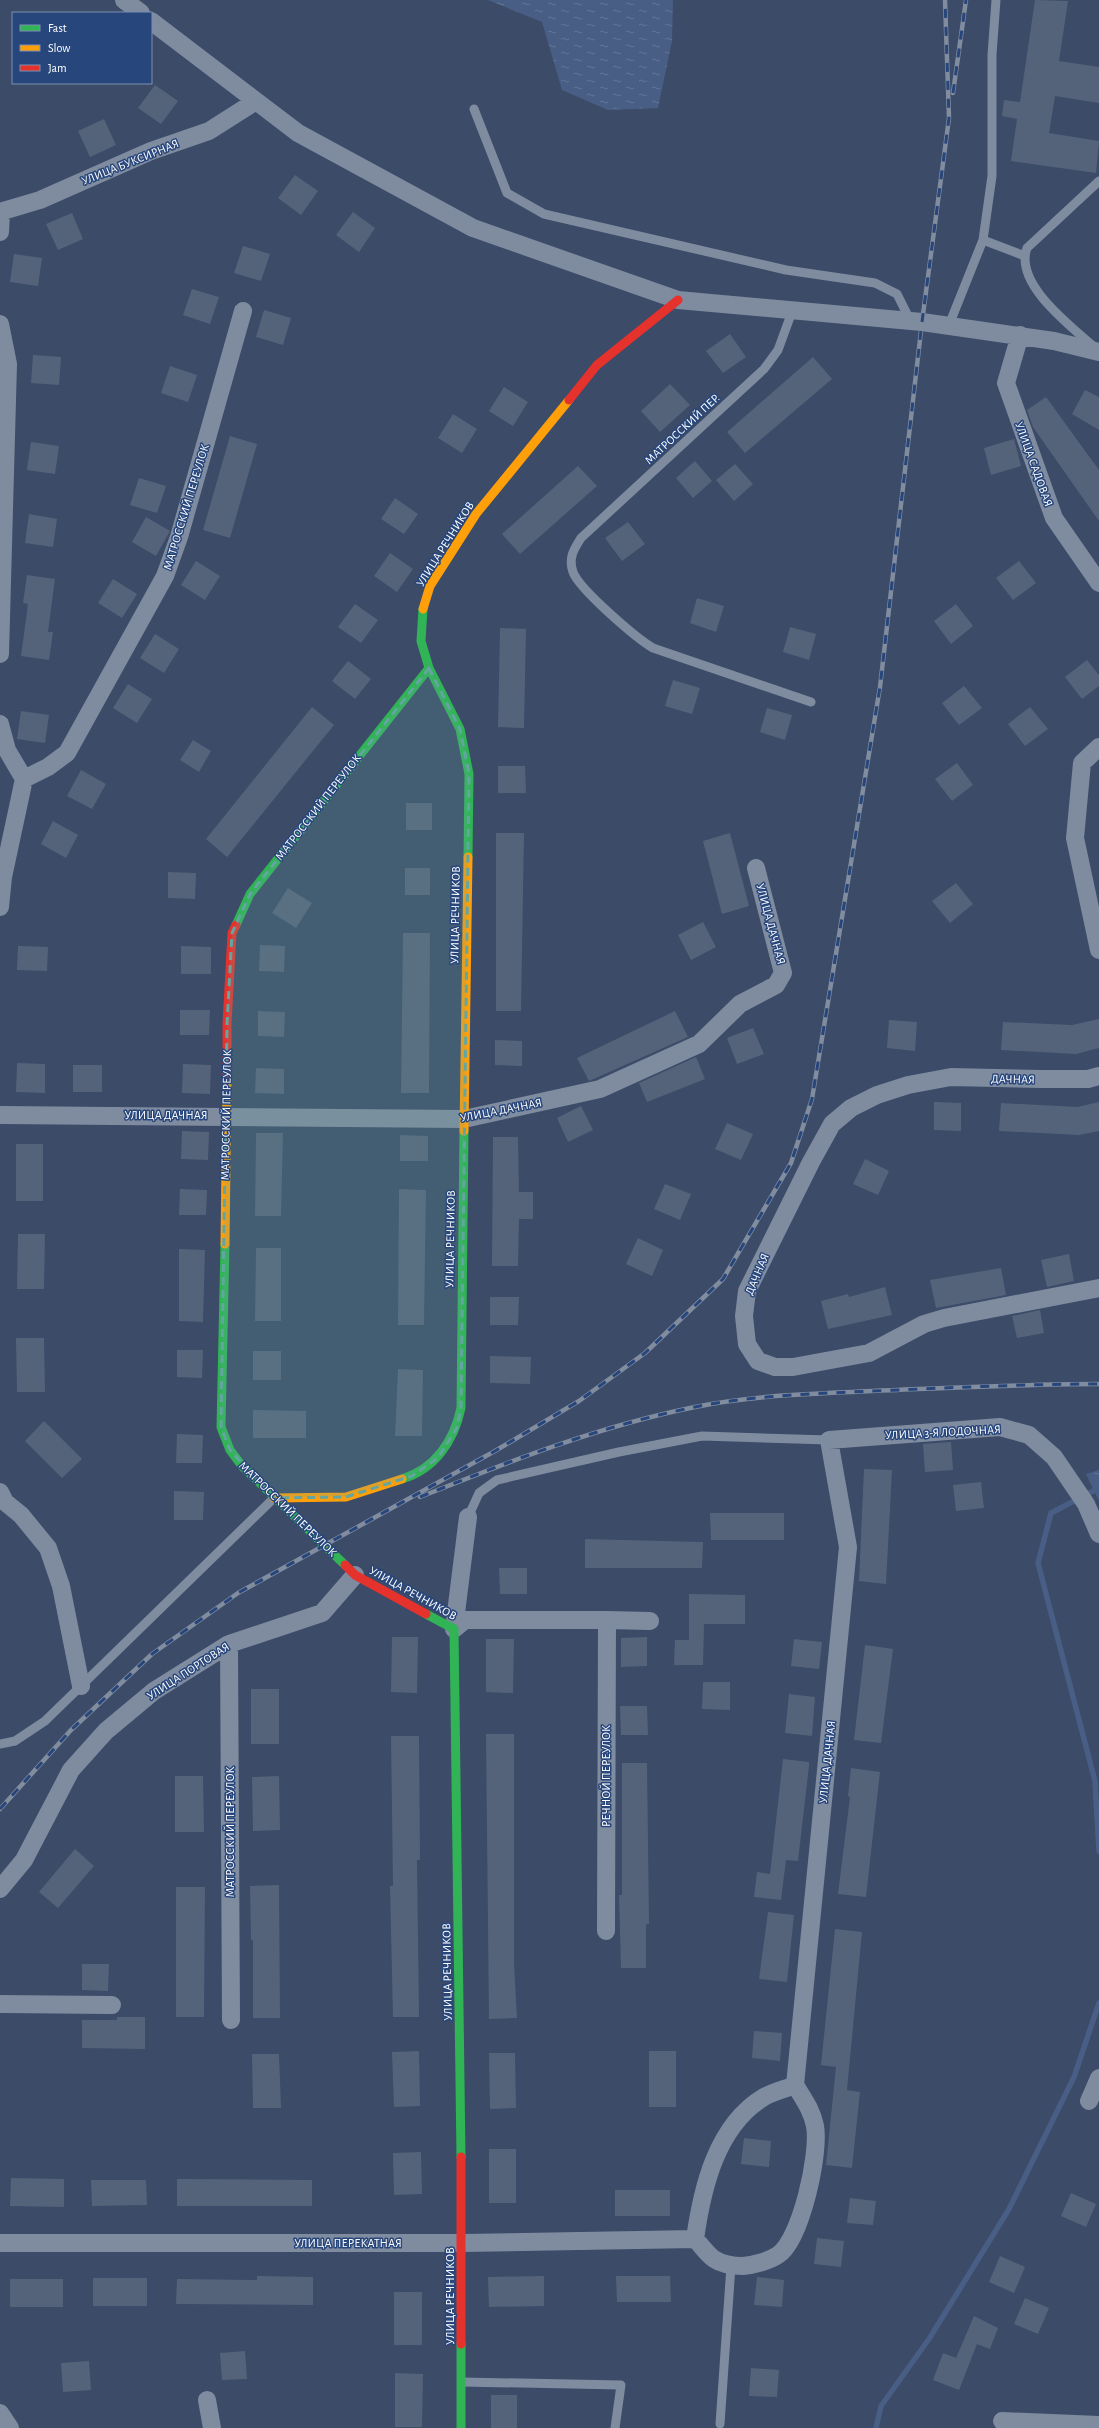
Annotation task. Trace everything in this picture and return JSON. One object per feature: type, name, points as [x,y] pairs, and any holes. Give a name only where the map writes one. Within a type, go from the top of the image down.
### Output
[{"type":"street","points":[[124,0],[140,12]]},
{"type":"street","points":[[152,22],[298,134],[473,228],[678,300],[910,320],[1020,335],[1098,351]]},
{"type":"street","name":"УЛИЦА БУКСИРНАЯ","points":[[1,212],[40,200],[151,151],[209,131],[256,101]]},
{"type":"street","points":[[0,232],[1,212]]},
{"type":"street","name":"УЛИЦА РЕЧНИКОВ","points":[[274,1498],[346,1497],[412,1476],[438,1458],[457,1428],[461,1408],[469,774],[460,729],[429,668],[421,641],[423,607],[430,586],[476,514],[597,365],[678,300]]},
{"type":"street","name":"МАТРОССКИЙ ПЕРЕУЛОК","points":[[24,779],[48,767],[67,753],[165,576],[179,537],[243,311]]},
{"type":"street","points":[[0,324],[8,364],[0,654]]},
{"type":"street","name":"УЛИЦА САДОВАЯ","points":[[1020,335],[1006,383],[1054,518],[1099,582]]},
{"type":"street","name":"МАТРОССКИЙ ПЕРЕУЛОК","points":[[355,1574],[258,1483],[230,1450],[221,1427],[227,1116],[227,1024],[232,933],[250,894],[343,774],[429,668]]},
{"type":"street","points":[[0,724],[7,750],[24,779],[3,877],[0,907]]},
{"type":"street","points":[[1099,747],[1082,763],[1075,838],[1099,950]]},
{"type":"street","name":"УЛИЦА ДАЧНАЯ","points":[[0,1115],[464,1119],[600,1089],[699,1044],[740,1004],[776,985],[783,973],[756,868]]},
{"type":"street","name":"ДАЧНАЯ","points":[[1099,1076],[1088,1079],[951,1078],[908,1085],[877,1095],[851,1108],[832,1124],[828,1130],[747,1291],[744,1316],[747,1344],[758,1361],[775,1367],[793,1367],[868,1353],[924,1324],[944,1318],[1099,1288]]},
{"type":"street","name":"УЛИЦА 3-Я ЛОДОЧНАЯ","points":[[829,1440],[1000,1427],[1029,1435],[1054,1457],[1086,1504],[1099,1534]]},
{"type":"street","name":"УЛИЦА ДАЧНАЯ","points":[[795,2085],[848,1547],[829,1440]]},
{"type":"street","points":[[0,1492],[5,1502],[22,1515],[48,1548],[61,1586],[81,1686]]},
{"type":"street","points":[[454,1629],[468,1517]]},
{"type":"street","name":"УЛИЦА РЕЧНИКОВ","points":[[355,1574],[454,1629],[462,2243],[461,2428]]},
{"type":"street","name":"УЛИЦА ПОРТОВАЯ","points":[[0,1889],[24,1860],[71,1770],[106,1731],[154,1691],[229,1644],[322,1613],[355,1574]]},
{"type":"street","points":[[454,1629],[465,1620],[650,1621]]},
{"type":"street","name":"РЕЧНОЙ ПЕРЕУЛОК","points":[[606,1620],[606,1932]]},
{"type":"street","name":"МАТРОССКИЙ ПЕРЕУЛОК","points":[[229,1644],[231,2020]]},
{"type":"street","points":[[0,2004],[112,2005]]},
{"type":"street","points":[[1089,2101],[1099,2078]]},
{"type":"street","points":[[795,2085],[810,2108],[815,2126],[816,2144],[806,2201],[792,2235],[779,2254],[752,2265],[730,2266],[714,2259],[695,2239],[700,2204],[720,2147],[739,2118],[764,2097],[795,2085]]},
{"type":"street","name":"УЛИЦА ПЕРЕКАТНАЯ","points":[[0,2243],[462,2243],[695,2239]]},
{"type":"street","points":[[207,2400],[212,2428]]},
{"type":"street","points":[[0,2413],[10,2428]]},
{"type":"street","points":[[1002,2421],[1099,2425]]},
{"type":"lane","points":[[949,325],[983,240],[992,176],[992,55],[996,0]]},
{"type":"lane","points":[[474,109],[506,193],[544,214],[786,270],[875,283],[897,294],[910,320]]},
{"type":"lane","points":[[1098,351],[1041,296],[1028,276],[1025,256],[1028,248],[1099,181]]},
{"type":"lane","points":[[983,240],[1025,256]]},
{"type":"lane","name":"МАТРОССКИЙ ПЕР.","points":[[793,309],[778,350],[764,369],[581,538],[571,554],[573,573],[595,599],[636,638],[653,648],[811,702]]},
{"type":"lane","points":[[468,1517],[479,1493],[497,1480],[619,1452],[702,1436],[829,1440]]},
{"type":"lane","points":[[0,1744],[15,1741],[45,1721],[274,1498]]},
{"type":"lane","points":[[720,2424],[730,2266]]},
{"type":"lane","points":[[461,2382],[621,2385],[615,2428]]},
{"type":"highlighted area","points":[[429,668],[460,729],[469,774],[461,1408],[457,1428],[438,1458],[412,1476],[346,1497],[274,1498],[230,1450],[221,1427],[227,1024],[232,933],[250,894]]},
{"type":"water","points":[[488,0],[673,0],[672,41],[658,108],[608,110],[562,90],[542,22]]},
{"type":"water","points":[[1099,1470],[1099,1501],[1086,1474]]},
{"type":"building","points":[[1035,0],[1068,1],[1059,61],[1099,67],[1099,103],[1055,96],[1049,133],[1099,141],[1096,173],[1011,161],[1017,119],[1002,116],[1004,100],[1020,102]]},
{"type":"building","points":[[155,85],[178,101],[161,124],[138,108]]},
{"type":"building","points":[[104,119],[116,145],[90,157],[78,131]]},
{"type":"building","points":[[295,175],[318,191],[301,215],[278,198]]},
{"type":"building","points":[[353,212],[375,228],[359,252],[336,235]]},
{"type":"building","points":[[72,213],[83,239],[58,250],[46,224]]},
{"type":"building","points":[[243,246],[270,254],[261,281],[234,273]]},
{"type":"building","points":[[14,254],[42,258],[38,286],[10,282]]},
{"type":"building","points":[[192,289],[219,297],[210,324],[183,315]]},
{"type":"building","points":[[264,310],[291,318],[283,345],[256,337]]},
{"type":"building","points":[[730,334],[746,357],[723,373],[706,351]]},
{"type":"building","points":[[33,355],[61,357],[59,385],[31,383]]},
{"type":"building","points":[[813,357],[832,379],[745,453],[727,432]]},
{"type":"building","points":[[170,366],[197,375],[188,402],[161,393]]},
{"type":"building","points":[[670,384],[690,405],[660,432],[641,411]]},
{"type":"building","points":[[504,387],[528,402],[513,426],[489,411]]},
{"type":"building","points":[[1085,390],[1099,397],[1099,430],[1072,414]]},
{"type":"building","points":[[1046,397],[1099,470],[1099,521],[1033,427],[1027,410]]},
{"type":"building","points":[[453,414],[477,429],[462,453],[438,438]]},
{"type":"building","points":[[230,436],[257,444],[230,538],[203,530]]},
{"type":"building","points":[[1014,439],[1021,466],[991,475],[984,448]]},
{"type":"building","points":[[31,442],[59,446],[55,474],[27,470]]},
{"type":"building","points":[[695,461],[712,481],[693,498],[676,478]]},
{"type":"building","points":[[735,464],[753,484],[734,501],[716,480]]},
{"type":"building","points":[[578,466],[597,486],[520,554],[502,534]]},
{"type":"building","points":[[139,478],[166,486],[157,513],[130,505]]},
{"type":"building","points":[[395,498],[418,514],[404,534],[381,519]]},
{"type":"building","points":[[29,514],[57,519],[53,547],[25,543]]},
{"type":"building","points":[[146,517],[170,531],[156,556],[132,542]]},
{"type":"building","points":[[628,522],[645,544],[622,561],[605,538]]},
{"type":"building","points":[[390,553],[413,569],[397,592],[374,576]]},
{"type":"building","points":[[196,561],[220,576],[205,600],[181,585]]},
{"type":"building","points":[[1019,561],[1036,583],[1013,600],[996,578]]},
{"type":"building","points":[[27,575],[55,579],[48,632],[53,632],[49,660],[21,656],[28,604],[23,603]]},
{"type":"building","points":[[113,579],[137,594],[122,618],[98,603]]},
{"type":"building","points":[[697,598],[724,606],[716,632],[690,623]]},
{"type":"building","points":[[355,604],[378,620],[361,643],[338,627]]},
{"type":"building","points":[[956,604],[973,626],[951,644],[934,621]]},
{"type":"building","points":[[790,627],[816,634],[809,660],[783,652]]},
{"type":"building","points":[[500,628],[526,629],[524,728],[498,727]]},
{"type":"building","points":[[155,634],[179,649],[164,673],[140,658]]},
{"type":"building","points":[[1087,660],[1099,675],[1099,686],[1082,699],[1065,677]]},
{"type":"building","points":[[348,661],[371,679],[355,699],[332,681]]},
{"type":"building","points":[[673,680],[700,688],[692,714],[665,706]]},
{"type":"building","points":[[128,684],[152,699],[137,723],[113,708]]},
{"type":"building","points":[[964,686],[982,708],[959,725],[942,703]]},
{"type":"building","points":[[312,707],[334,725],[227,857],[206,839]]},
{"type":"building","points":[[1030,707],[1048,729],[1025,746],[1008,724]]},
{"type":"building","points":[[767,708],[792,715],[785,740],[760,732]]},
{"type":"building","points":[[21,711],[49,715],[45,743],[17,739]]},
{"type":"building","points":[[193,740],[211,751],[199,772],[180,760]]},
{"type":"building","points":[[957,763],[973,785],[952,801],[935,779]]},
{"type":"building","points":[[498,766],[525,766],[526,793],[498,793]]},
{"type":"building","points":[[81,770],[106,784],[92,809],[67,796]]},
{"type":"building","points":[[406,803],[432,803],[432,830],[406,830]]},
{"type":"building","points":[[53,821],[78,835],[66,858],[41,844]]},
{"type":"building","points":[[496,833],[524,833],[521,1011],[496,1011]]},
{"type":"building","points":[[730,833],[749,906],[722,914],[703,841]]},
{"type":"building","points":[[405,868],[430,868],[430,895],[405,895]]},
{"type":"building","points":[[168,872],[196,873],[195,899],[168,898]]},
{"type":"building","points":[[956,883],[973,904],[950,923],[932,901]]},
{"type":"building","points":[[288,888],[312,903],[296,928],[272,913]]},
{"type":"building","points":[[703,922],[716,947],[691,960],[678,935]]},
{"type":"building","points":[[403,933],[430,933],[429,1093],[401,1093]]},
{"type":"building","points":[[260,945],[285,946],[284,972],[259,971]]},
{"type":"building","points":[[18,946],[48,947],[47,971],[17,970]]},
{"type":"building","points":[[181,946],[211,947],[211,974],[181,974]]},
{"type":"building","points":[[180,1010],[210,1010],[209,1035],[180,1035]]},
{"type":"building","points":[[258,1011],[285,1012],[284,1037],[258,1036]]},
{"type":"building","points":[[675,1011],[688,1037],[589,1081],[577,1058]]},
{"type":"building","points":[[1099,1019],[1099,1048],[1076,1054],[1001,1050],[1003,1022],[1072,1025]]},
{"type":"building","points":[[889,1020],[917,1022],[915,1051],[887,1048]]},
{"type":"building","points":[[753,1028],[764,1054],[737,1064],[727,1038]]},
{"type":"building","points":[[495,1040],[522,1041],[522,1066],[495,1065]]},
{"type":"building","points":[[696,1057],[705,1079],[647,1102],[639,1083]]},
{"type":"building","points":[[17,1063],[45,1064],[45,1093],[16,1092]]},
{"type":"building","points":[[183,1064],[211,1065],[210,1094],[182,1093]]},
{"type":"building","points":[[73,1065],[102,1065],[102,1092],[73,1092]]},
{"type":"building","points":[[256,1068],[284,1069],[284,1094],[255,1093]]},
{"type":"building","points":[[934,1102],[961,1103],[961,1131],[934,1130]]},
{"type":"building","points":[[1099,1102],[1099,1131],[1079,1135],[999,1131],[1001,1103],[1077,1107]]},
{"type":"building","points":[[581,1106],[593,1130],[568,1142],[557,1118]]},
{"type":"building","points":[[727,1123],[753,1134],[741,1160],[715,1149]]},
{"type":"building","points":[[182,1131],[209,1132],[208,1160],[181,1159]]},
{"type":"building","points":[[256,1133],[283,1133],[281,1216],[255,1216]]},
{"type":"building","points":[[400,1135],[428,1136],[428,1161],[400,1161]]},
{"type":"building","points":[[493,1137],[518,1137],[519,1192],[533,1192],[533,1219],[519,1219],[518,1266],[492,1266]]},
{"type":"building","points":[[16,1144],[43,1144],[43,1201],[16,1201]]},
{"type":"building","points":[[865,1159],[889,1171],[878,1195],[853,1184]]},
{"type":"building","points":[[665,1184],[691,1194],[680,1220],[654,1209]]},
{"type":"building","points":[[180,1189],[207,1190],[206,1215],[179,1215]]},
{"type":"building","points":[[399,1189],[426,1190],[424,1325],[398,1325]]},
{"type":"building","points":[[18,1234],[45,1234],[44,1289],[17,1289]]},
{"type":"building","points":[[638,1238],[663,1250],[652,1276],[626,1264]]},
{"type":"building","points":[[256,1248],[281,1248],[281,1321],[255,1321]]},
{"type":"building","points":[[179,1249],[205,1250],[203,1322],[179,1321]]},
{"type":"building","points":[[1069,1254],[1074,1281],[1047,1287],[1041,1260]]},
{"type":"building","points":[[1001,1268],[1006,1295],[936,1308],[930,1280]]},
{"type":"building","points":[[885,1287],[892,1315],[828,1329],[821,1301],[848,1294],[849,1297]]},
{"type":"building","points":[[490,1297],[519,1297],[518,1325],[490,1325]]},
{"type":"building","points":[[1040,1310],[1044,1333],[1017,1338],[1012,1316]]},
{"type":"building","points":[[16,1338],[44,1338],[45,1392],[17,1392]]},
{"type":"building","points":[[177,1350],[203,1350],[202,1378],[177,1377]]},
{"type":"building","points":[[253,1351],[281,1351],[281,1380],[253,1380]]},
{"type":"building","points":[[490,1356],[531,1357],[530,1384],[490,1383]]},
{"type":"building","points":[[398,1369],[423,1370],[422,1436],[395,1436]]},
{"type":"building","points":[[253,1410],[306,1411],[306,1438],[253,1438]]},
{"type":"building","points":[[44,1421],[82,1459],[62,1478],[25,1441]]},
{"type":"building","points":[[177,1434],[203,1435],[202,1463],[176,1463]]},
{"type":"building","points":[[951,1442],[953,1470],[925,1472],[923,1444]]},
{"type":"building","points":[[864,1469],[892,1470],[886,1584],[859,1581]]},
{"type":"building","points":[[981,1482],[984,1508],[956,1511],[953,1485]]},
{"type":"building","points":[[174,1491],[204,1492],[203,1520],[174,1520]]},
{"type":"building","points":[[710,1513],[784,1513],[784,1540],[711,1540]]},
{"type":"building","points":[[585,1539],[703,1542],[702,1568],[585,1568]]},
{"type":"building","points":[[499,1568],[527,1568],[527,1594],[500,1594]]},
{"type":"building","points":[[689,1594],[745,1595],[745,1624],[704,1624],[703,1665],[674,1665],[675,1640],[689,1640]]},
{"type":"building","points":[[392,1637],[418,1637],[417,1693],[391,1692]]},
{"type":"building","points":[[647,1637],[647,1666],[621,1667],[621,1638]]},
{"type":"building","points":[[486,1639],[514,1639],[513,1693],[486,1692]]},
{"type":"building","points":[[794,1639],[822,1642],[819,1669],[791,1666]]},
{"type":"building","points":[[865,1645],[893,1649],[881,1743],[854,1740]]},
{"type":"building","points":[[703,1682],[730,1682],[730,1710],[702,1709]]},
{"type":"building","points":[[251,1689],[279,1689],[279,1744],[251,1744]]},
{"type":"building","points":[[789,1694],[815,1697],[812,1736],[785,1733]]},
{"type":"building","points":[[620,1706],[647,1706],[648,1735],[621,1735]]},
{"type":"building","points":[[486,1734],[514,1734],[514,1963],[517,2018],[489,2019]]},
{"type":"building","points":[[391,1736],[419,1736],[420,1860],[417,1860],[419,2017],[393,2017],[390,1886],[393,1886]]},
{"type":"building","points":[[783,1759],[809,1762],[798,1861],[786,1860],[781,1900],[754,1897],[757,1872],[770,1874]]},
{"type":"building","points":[[622,1763],[647,1763],[649,1924],[646,1924],[646,1968],[621,1968],[619,1895],[622,1895]]},
{"type":"building","points":[[851,1768],[880,1772],[866,1897],[838,1894],[850,1797],[848,1796]]},
{"type":"building","points":[[175,1776],[203,1776],[204,1832],[175,1832]]},
{"type":"building","points":[[279,1776],[280,1830],[253,1831],[252,1777]]},
{"type":"building","points":[[75,1849],[94,1866],[58,1908],[39,1892]]},
{"type":"building","points":[[279,1885],[280,2018],[253,2018],[253,1940],[251,1940],[250,1886]]},
{"type":"building","points":[[176,1887],[205,1887],[204,2017],[176,2017]]},
{"type":"building","points":[[768,1912],[794,1915],[787,1982],[759,1979]]},
{"type":"building","points":[[835,1929],[862,1932],[847,2090],[860,2092],[852,2168],[826,2165],[836,2067],[821,2065]]},
{"type":"building","points":[[82,1964],[109,1964],[108,1991],[82,1990]]},
{"type":"building","points":[[117,2017],[145,2017],[145,2049],[82,2048],[82,2020],[117,2020]]},
{"type":"building","points":[[754,2031],[782,2033],[780,2061],[752,2058]]},
{"type":"building","points":[[419,2051],[420,2106],[394,2107],[392,2052]]},
{"type":"building","points":[[649,2051],[676,2051],[676,2107],[649,2107]]},
{"type":"building","points":[[489,2053],[515,2053],[516,2108],[490,2109]]},
{"type":"building","points":[[252,2054],[279,2054],[281,2108],[253,2108]]},
{"type":"building","points":[[744,2138],[771,2141],[769,2167],[741,2164]]},
{"type":"building","points":[[489,2149],[516,2149],[516,2203],[489,2203]]},
{"type":"building","points":[[421,2152],[422,2194],[394,2195],[393,2153]]},
{"type":"building","points":[[11,2178],[64,2179],[64,2207],[10,2206]]},
{"type":"building","points":[[177,2179],[312,2180],[312,2206],[177,2206]]},
{"type":"building","points":[[91,2180],[146,2180],[147,2205],[92,2206]]},
{"type":"building","points":[[615,2190],[670,2190],[670,2216],[615,2216]]},
{"type":"building","points":[[1071,2193],[1096,2204],[1086,2227],[1061,2216]]},
{"type":"building","points":[[850,2198],[876,2201],[873,2225],[847,2223]]},
{"type":"building","points":[[817,2238],[844,2241],[841,2267],[814,2264]]},
{"type":"building","points":[[1000,2256],[1025,2267],[1014,2293],[989,2282]]},
{"type":"building","points":[[257,2276],[313,2277],[313,2305],[176,2304],[177,2279],[257,2280]]},
{"type":"building","points":[[544,2276],[544,2306],[489,2307],[488,2277]]},
{"type":"building","points":[[616,2276],[670,2276],[671,2302],[617,2302]]},
{"type":"building","points":[[757,2277],[784,2280],[782,2307],[754,2305]]},
{"type":"building","points":[[93,2278],[147,2278],[147,2306],[93,2306]]},
{"type":"building","points":[[10,2279],[63,2279],[63,2307],[10,2307]]},
{"type":"building","points":[[394,2292],[422,2292],[422,2345],[394,2345]]},
{"type":"building","points":[[1025,2298],[1049,2308],[1038,2334],[1014,2324]]},
{"type":"building","points":[[974,2316],[998,2328],[990,2349],[977,2344],[959,2390],[933,2380],[943,2353],[956,2358]]},
{"type":"building","points":[[245,2351],[247,2379],[222,2380],[220,2353]]},
{"type":"building","points":[[89,2361],[91,2390],[63,2392],[61,2363]]},
{"type":"building","points":[[751,2368],[779,2370],[777,2397],[749,2396]]},
{"type":"building","points":[[395,2373],[423,2374],[422,2427],[395,2427]]},
{"type":"building","points":[[491,2395],[517,2395],[517,2428],[491,2428]]},
{"type":"waterway","points":[[1099,1488],[1051,1513],[1038,1563],[1095,1781],[1099,1851]]},
{"type":"waterway","points":[[876,2428],[881,2406],[929,2339],[1009,2209],[1074,2077],[1099,2003]]},
{"type":"railway","points":[[0,1809],[71,1730],[152,1654],[238,1593],[495,1451],[579,1401],[645,1353],[723,1279],[791,1163],[812,1099],[880,687],[922,322],[949,118],[945,0]]},
{"type":"railway","points":[[953,93],[966,0]]},
{"type":"railway","points":[[420,1497],[488,1470],[590,1434],[660,1415],[717,1403],[761,1397],[828,1393],[1014,1385],[1099,1384]]},
{"type":"traffic: fast","points":[[423,609],[421,641],[429,668],[460,729],[469,774],[468,857]]},
{"type":"traffic: fast","points":[[236,925],[250,894],[429,668]]},
{"type":"traffic: fast","points":[[402,1479],[424,1468],[441,1452],[453,1432],[461,1408],[464,1131]]},
{"type":"traffic: fast","points":[[225,1244],[221,1427],[230,1450],[242,1466],[345,1565]]},
{"type":"traffic: fast","points":[[426,1614],[454,1629],[461,2157]]},
{"type":"traffic: fast","points":[[461,2344],[461,2428]]},
{"type":"traffic: slow","points":[[423,609],[430,586],[476,514],[569,400]]},
{"type":"traffic: slow","points":[[464,1131],[468,857]]},
{"type":"traffic: slow","points":[[225,1244],[227,1079]]},
{"type":"traffic: slow","points":[[274,1498],[346,1497],[402,1479]]},
{"type":"traffic: jam","points":[[569,400],[597,365],[678,300]]},
{"type":"traffic: jam","points":[[227,1079],[227,1024],[232,933],[236,925]]},
{"type":"traffic: jam","points":[[345,1565],[355,1575],[426,1614]]},
{"type":"traffic: jam","points":[[461,2157],[461,2344]]}]
